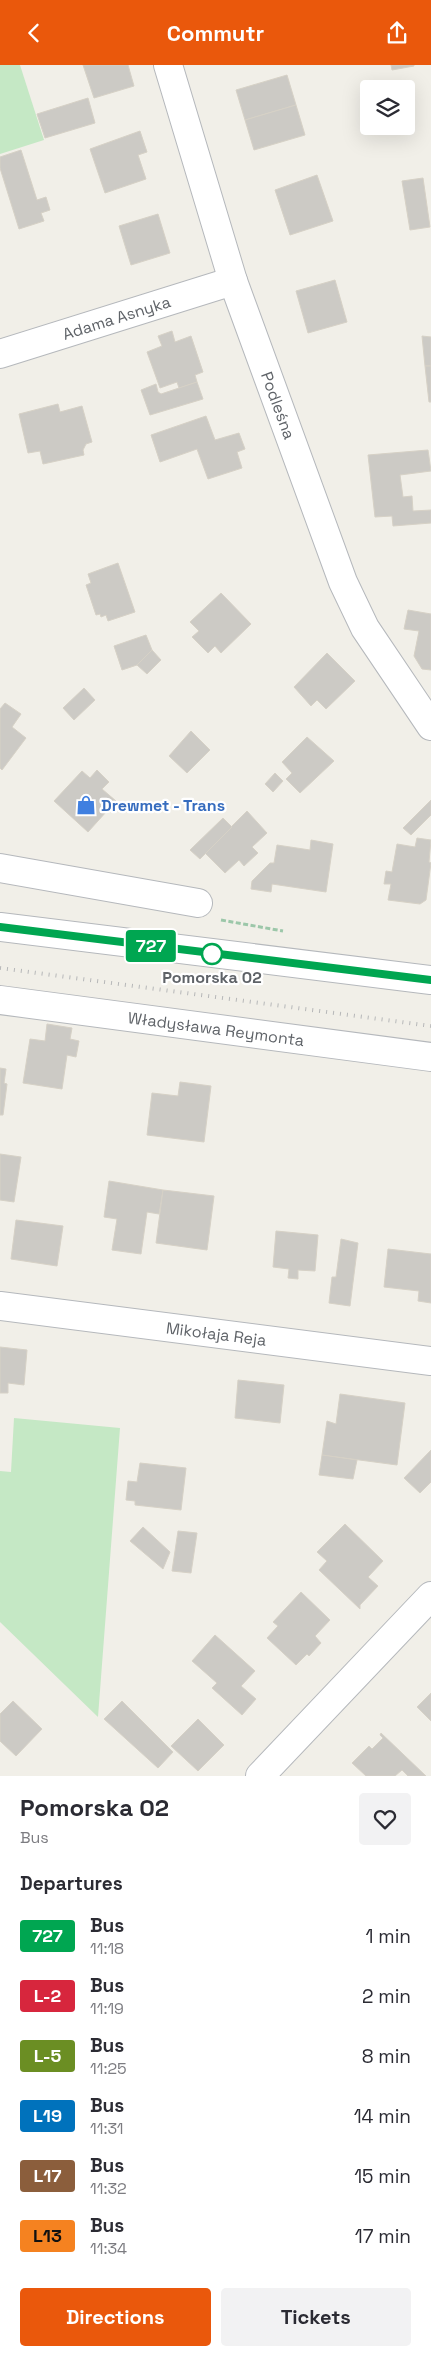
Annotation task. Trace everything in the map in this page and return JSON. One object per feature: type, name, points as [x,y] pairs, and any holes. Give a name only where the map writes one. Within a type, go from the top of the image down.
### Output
[{"type":"street","name":"Podleśna","points":[[168,65],[233,281],[343,582],[365,628],[431,726]]},
{"type":"street","name":"Adama Asnyka","points":[[0,354],[233,281]]},
{"type":"street","points":[[0,868],[208,911]]},
{"type":"street","points":[[0,927],[431,980]]},
{"type":"street","name":"Władysława Reymonta","points":[[0,1000],[431,1057]]},
{"type":"street","name":"Mikołaja Reja","points":[[0,1306],[431,1361]]},
{"type":"street","points":[[260,1776],[431,1596]]},
{"type":"path","points":[[208,911],[292,933]]},
{"type":"green space","points":[[0,65],[20,65],[44,140],[0,154]]},
{"type":"green space","points":[[14,1418],[120,1428],[98,1717],[0,1622],[0,1471],[11,1472]]},
{"type":"building","points":[[83,65],[128,65],[134,86],[94,98]]},
{"type":"building","points":[[391,65],[414,65],[414,66],[392,70]]},
{"type":"building","points":[[287,75],[296,105],[245,120],[236,90]]},
{"type":"building","points":[[88,98],[95,123],[45,138],[37,114]]},
{"type":"building","points":[[296,105],[305,135],[254,150],[245,120]]},
{"type":"building","points":[[140,131],[147,152],[138,155],[146,179],[105,193],[90,149]]},
{"type":"building","points":[[21,150],[37,200],[46,197],[50,210],[41,213],[44,221],[19,229],[0,168],[0,157]]},
{"type":"building","points":[[317,175],[333,221],[290,235],[275,190]]},
{"type":"building","points":[[423,178],[430,227],[410,230],[402,181]]},
{"type":"building","points":[[158,214],[170,253],[131,265],[119,226]]},
{"type":"building","points":[[335,280],[347,322],[308,333],[296,291]]},
{"type":"building","points":[[172,331],[175,342],[191,336],[203,372],[195,375],[197,382],[179,388],[177,382],[160,388],[147,352],[162,346],[158,336]]},
{"type":"building","points":[[422,336],[431,337],[431,366],[425,366]]},
{"type":"building","points":[[425,366],[431,366],[431,402],[429,402]]},
{"type":"building","points":[[197,382],[203,399],[150,415],[141,390],[156,384],[158,392],[161,394]]},
{"type":"building","points":[[58,404],[60,412],[82,406],[92,442],[86,444],[83,450],[84,455],[43,464],[40,451],[28,453],[19,414]]},
{"type":"building","points":[[206,416],[215,440],[239,433],[245,449],[237,452],[242,468],[208,479],[197,449],[160,462],[151,435]]},
{"type":"building","points":[[428,450],[431,471],[400,475],[403,497],[412,496],[413,511],[431,510],[431,523],[393,526],[392,516],[375,517],[368,455]]},
{"type":"building","points":[[118,563],[135,612],[108,621],[106,615],[101,617],[100,614],[96,615],[86,585],[91,583],[88,574]]},
{"type":"building","points":[[221,593],[251,624],[221,653],[215,646],[208,653],[192,637],[199,631],[190,622]]},
{"type":"building","points":[[408,610],[431,614],[431,670],[422,669],[414,656],[419,631],[404,629]]},
{"type":"building","points":[[146,635],[152,650],[137,665],[122,670],[114,646]]},
{"type":"building","points":[[152,650],[161,660],[147,674],[137,665]]},
{"type":"building","points":[[327,653],[355,681],[326,709],[317,700],[311,706],[294,687]]},
{"type":"building","points":[[84,688],[95,700],[74,720],[63,708]]},
{"type":"building","points":[[5,703],[21,714],[12,727],[26,738],[2,770],[0,768],[0,709]]},
{"type":"building","points":[[191,731],[210,750],[187,773],[169,756]]},
{"type":"building","points":[[307,737],[334,761],[300,793],[286,779],[292,773],[282,762]]},
{"type":"building","points":[[97,770],[109,782],[102,789],[116,801],[88,832],[54,801],[82,771],[90,778]]},
{"type":"building","points":[[275,773],[283,781],[273,792],[265,784]]},
{"type":"building","points":[[431,800],[431,815],[411,835],[403,828]]},
{"type":"building","points":[[247,811],[267,833],[252,847],[258,853],[244,866],[239,860],[225,873],[205,853]]},
{"type":"building","points":[[223,818],[232,827],[200,859],[190,850]]},
{"type":"building","points":[[417,838],[431,840],[429,862],[431,863],[426,900],[420,904],[388,900],[391,884],[384,884],[386,871],[392,872],[397,844],[415,847]]},
{"type":"building","points":[[311,840],[333,844],[326,892],[272,884],[271,892],[251,889],[252,881],[270,863],[274,863],[277,845],[310,850]]},
{"type":"building","points":[[47,1024],[72,1028],[70,1039],[79,1041],[76,1057],[67,1055],[62,1089],[23,1083],[30,1039],[45,1041]]},
{"type":"building","points":[[0,1068],[6,1069],[4,1083],[7,1084],[3,1115],[0,1115]]},
{"type":"building","points":[[180,1082],[211,1086],[204,1142],[147,1135],[152,1093],[178,1096]]},
{"type":"building","points":[[0,1154],[21,1157],[14,1202],[0,1200]]},
{"type":"building","points":[[109,1181],[163,1190],[159,1214],[147,1212],[141,1254],[112,1250],[117,1219],[104,1217]]},
{"type":"building","points":[[163,1190],[214,1196],[207,1250],[156,1243]]},
{"type":"building","points":[[16,1220],[63,1226],[57,1266],[11,1259]]},
{"type":"building","points":[[276,1231],[318,1235],[315,1271],[298,1270],[298,1279],[288,1278],[289,1269],[273,1267]]},
{"type":"building","points":[[341,1239],[358,1243],[350,1306],[329,1303],[332,1277],[336,1277]]},
{"type":"building","points":[[388,1249],[431,1254],[431,1303],[418,1301],[419,1291],[384,1287]]},
{"type":"building","points":[[0,1347],[27,1350],[24,1385],[8,1383],[8,1393],[0,1393]]},
{"type":"building","points":[[238,1380],[284,1385],[280,1423],[235,1418]]},
{"type":"building","points":[[340,1394],[405,1403],[397,1465],[322,1455],[327,1421],[336,1424]]},
{"type":"building","points":[[431,1450],[431,1482],[420,1493],[404,1478]]},
{"type":"building","points":[[322,1455],[357,1460],[353,1479],[319,1475]]},
{"type":"building","points":[[140,1463],[186,1468],[181,1510],[135,1505],[135,1501],[126,1500],[128,1481],[137,1482]]},
{"type":"building","points":[[345,1524],[383,1561],[368,1577],[378,1586],[360,1605],[360,1609],[319,1570],[327,1561],[317,1552]]},
{"type":"building","points":[[143,1527],[170,1552],[163,1569],[130,1541]]},
{"type":"building","points":[[178,1531],[197,1533],[191,1573],[172,1571]]},
{"type":"building","points":[[301,1592],[330,1620],[315,1636],[321,1643],[309,1656],[307,1654],[296,1665],[267,1638],[278,1626],[273,1622]]},
{"type":"building","points":[[215,1635],[255,1671],[241,1686],[256,1699],[242,1715],[212,1688],[217,1683],[192,1661]]},
{"type":"building","points":[[431,1693],[431,1721],[417,1707]]},
{"type":"building","points":[[13,1701],[42,1729],[16,1756],[0,1741],[0,1714]]},
{"type":"building","points":[[122,1701],[173,1752],[158,1768],[104,1719]]},
{"type":"building","points":[[198,1719],[224,1745],[198,1771],[171,1746]]},
{"type":"building","points":[[381,1733],[426,1776],[408,1776],[402,1770],[395,1776],[366,1776],[352,1763],[369,1746],[372,1749],[383,1738],[380,1735]]},
{"type":"railway","points":[[0,968],[431,1026]]},
{"type":"bus line","name":"727","points":[[0,927],[431,980]]},
{"type":"place","name":"Drewmet - Trans","points":[[86,805]]},
{"type":"place","name":"Pomorska 02","points":[[212,954]]}]
